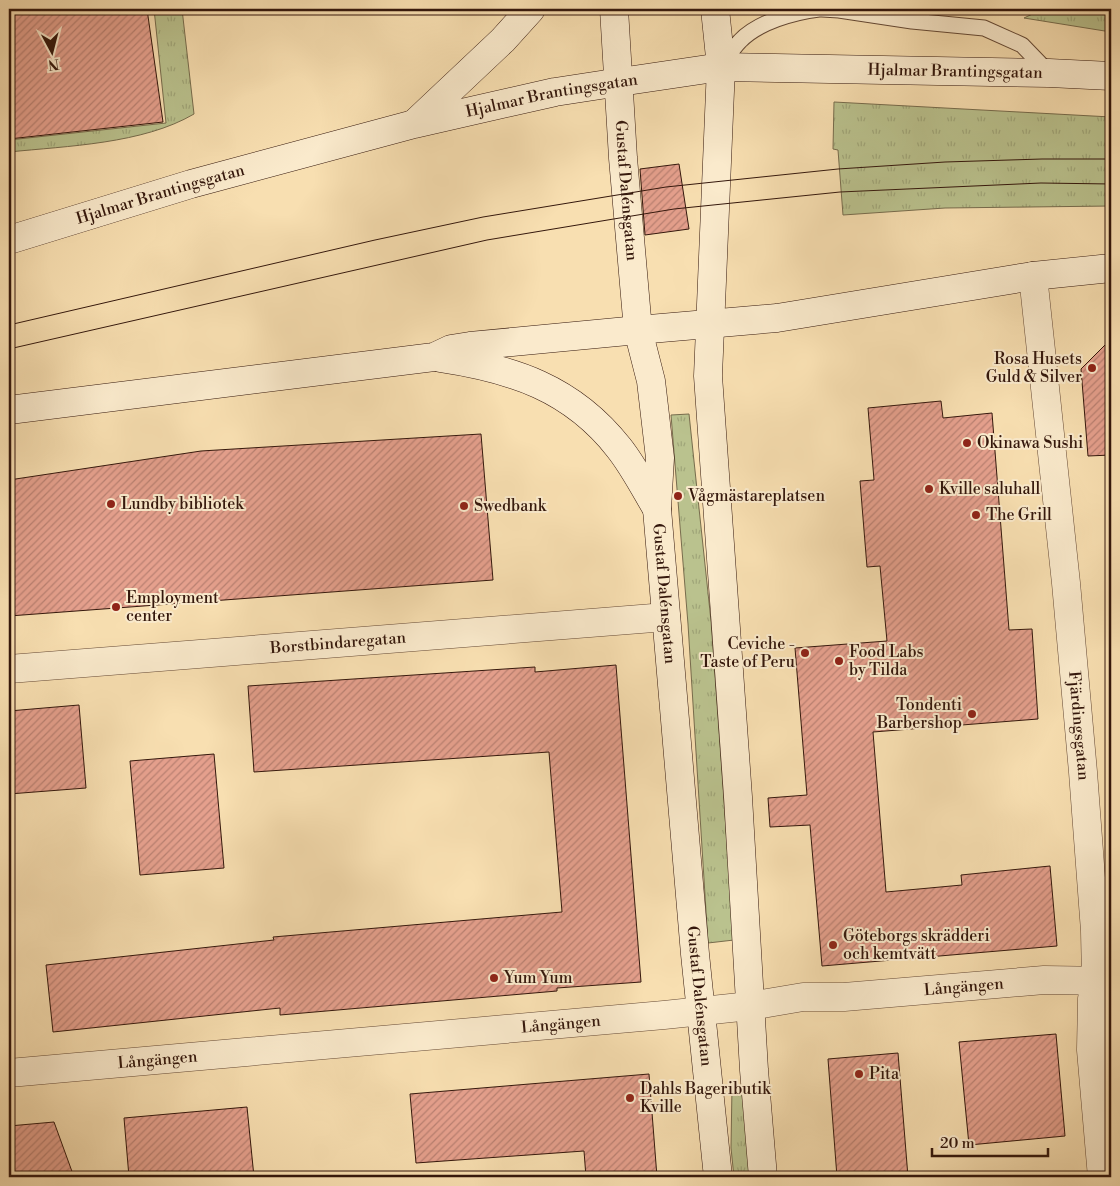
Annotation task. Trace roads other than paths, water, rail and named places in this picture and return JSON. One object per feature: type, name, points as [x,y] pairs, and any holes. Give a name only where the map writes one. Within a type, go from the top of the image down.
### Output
[{"type":"street","points":[[414,124],[503,40],[530,9]]},
{"type":"street","name":"Gustaf Dalénsgatan","points":[[614,9],[620,82],[623,158],[638,330],[651,381],[660,458],[658,509],[666,617],[700,1011],[709,1075],[718,1177]]},
{"type":"street","points":[[715,9],[721,67],[708,376],[763,1177]]},
{"type":"street","name":"Hjalmar Brantingsgatan","points":[[9,240],[192,184],[414,124],[555,92],[620,82],[721,67],[1050,73],[1111,76]]},
{"type":"street","points":[[9,410],[434,356],[460,347],[777,318],[1033,276],[1111,268]]},
{"type":"street","name":"Fjärdingsgatan","points":[[1033,276],[1067,592],[1095,931],[1103,980],[1092,999],[1091,1050],[1102,1177]]},
{"type":"street","points":[[434,356],[493,368],[543,385],[573,403],[603,430],[620,449],[658,509]]},
{"type":"street","name":"Borstbindaregatan","points":[[9,669],[666,617]]},
{"type":"street","name":"Långängen","points":[[9,1073],[700,1011],[750,1006],[803,997],[844,997],[1044,980],[1103,980]]},
{"type":"lane","points":[[721,67],[740,41],[758,27],[800,11],[821,9],[984,28],[1022,45],[1050,73]]},
{"type":"tram line","points":[[9,325],[375,240],[483,217],[666,187],[838,169],[945,162],[1111,159]]},
{"type":"tram line","points":[[9,349],[487,240],[674,209],[840,192],[1041,183],[1111,184]]},
{"type":"place","name":"Rosa Husets Guld & Silver","points":[[1092,368]]},
{"type":"place","name":"Okinawa Sushi","points":[[967,443]]},
{"type":"place","name":"Kville saluhall","points":[[929,489]]},
{"type":"place","name":"Vågmästareplatsen","points":[[678,496]]},
{"type":"place","name":"Lundby bibliotek","points":[[111,504]]},
{"type":"place","name":"Swedbank","points":[[464,506]]},
{"type":"place","name":"The Grill","points":[[976,515]]},
{"type":"place","name":"Employment center","points":[[116,607]]},
{"type":"place","name":"Ceviche - Taste of Peru","points":[[805,653]]},
{"type":"place","name":"Food Labs by Tilda","points":[[839,661]]},
{"type":"place","name":"Tondenti Barbershop","points":[[972,714]]},
{"type":"place","name":"Göteborgs skrädderi och kemtvätt","points":[[833,945]]},
{"type":"place","name":"Yum Yum","points":[[494,978]]},
{"type":"place","name":"Pita","points":[[859,1074]]},
{"type":"place","name":"Dahls Bageributik Kville","points":[[630,1098]]}]
